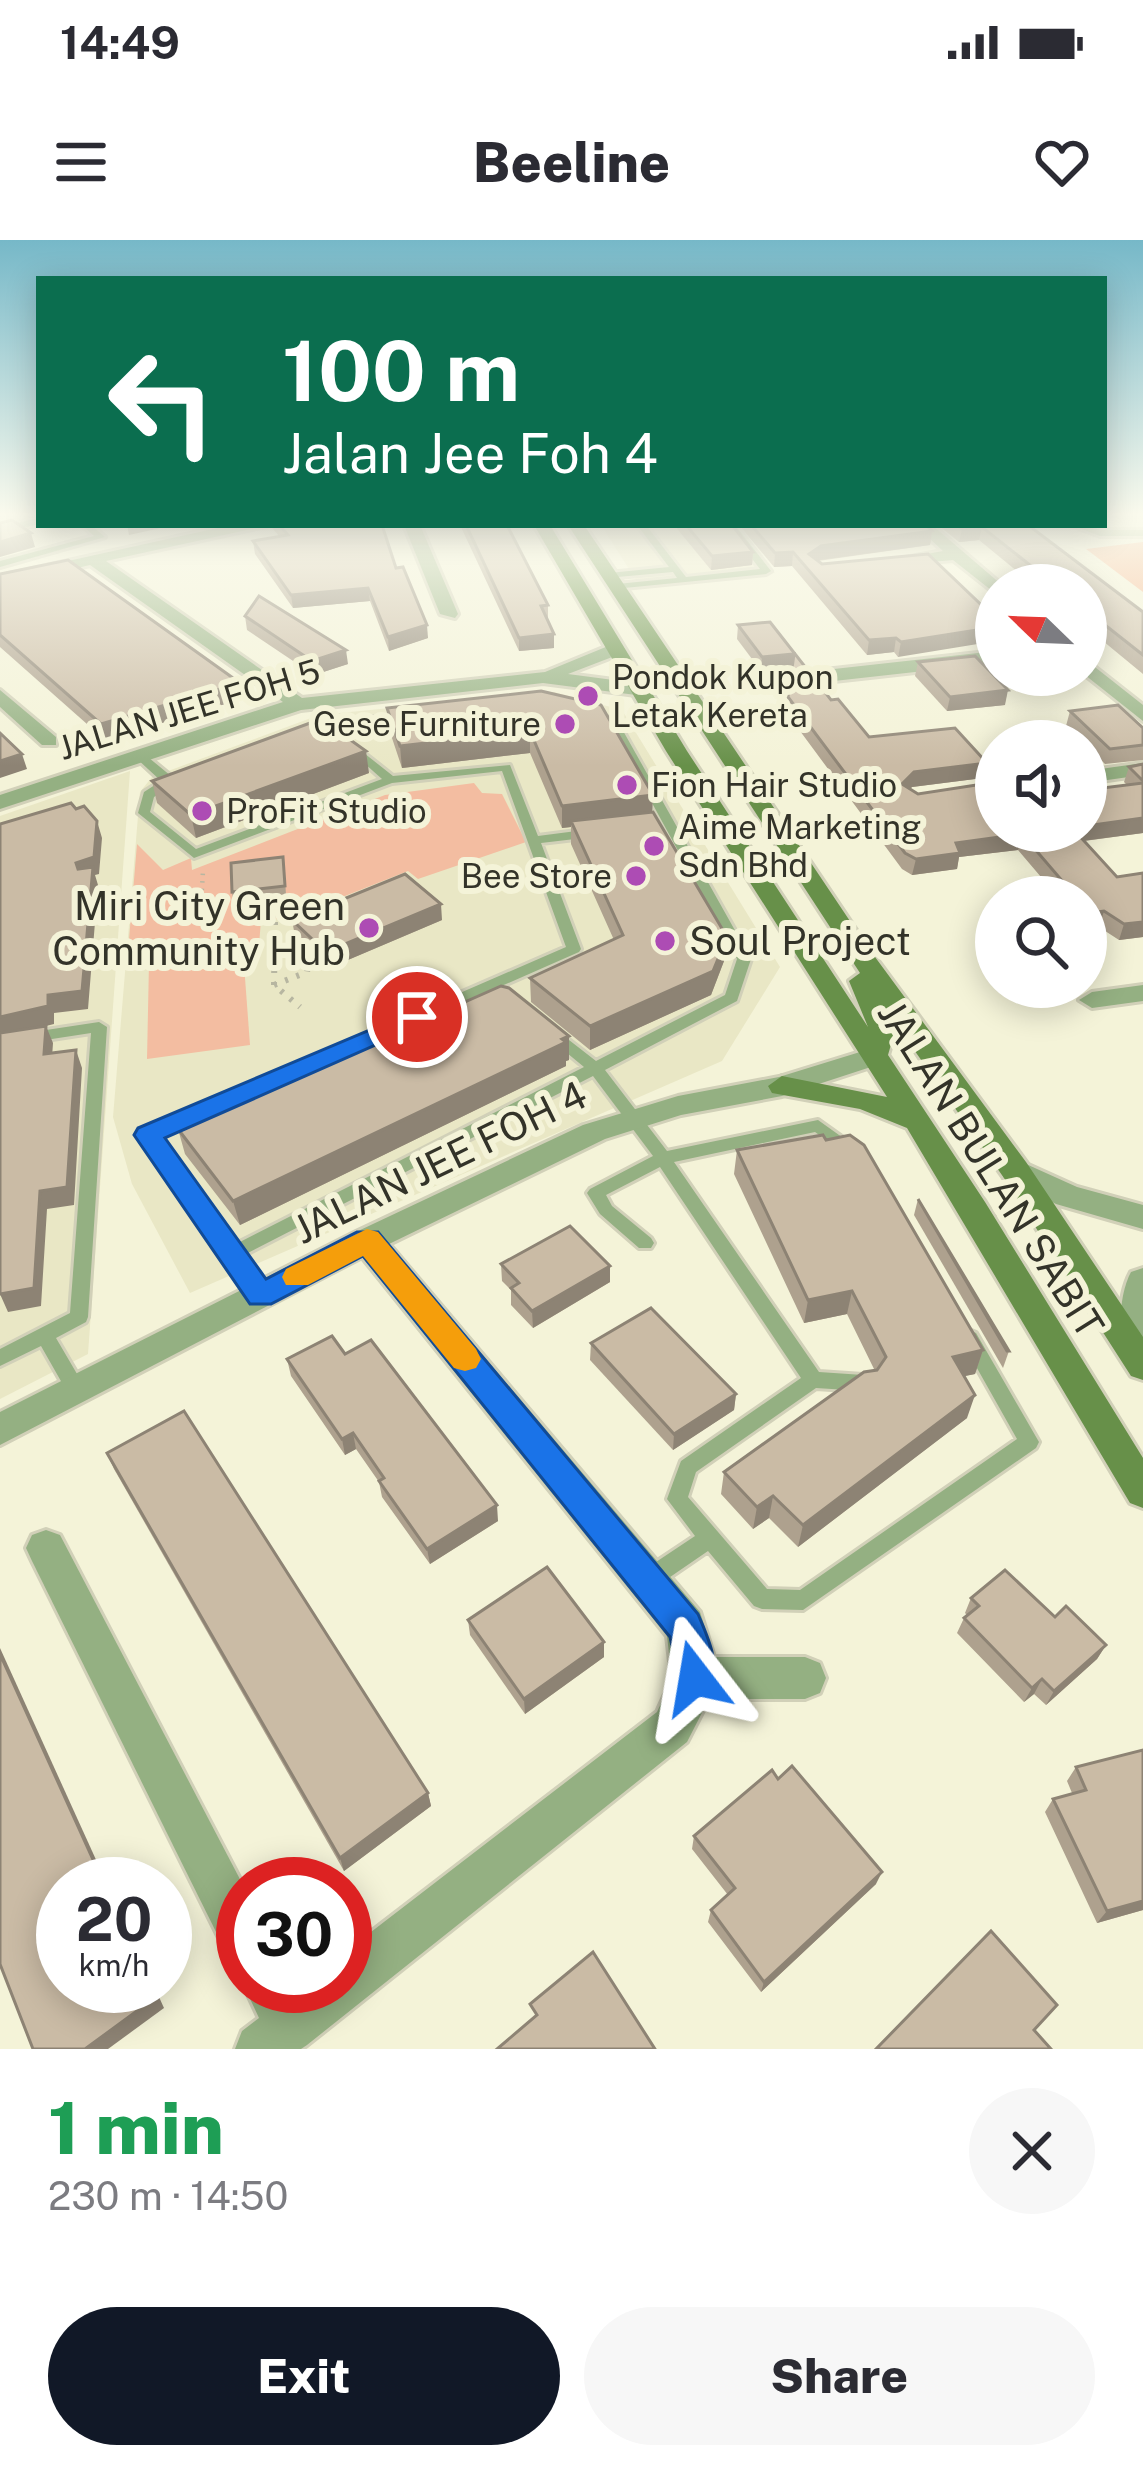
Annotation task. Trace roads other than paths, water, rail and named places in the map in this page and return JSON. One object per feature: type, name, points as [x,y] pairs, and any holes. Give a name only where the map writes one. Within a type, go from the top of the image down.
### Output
[{"type":"main road","name":"JALAN BULAN SABIT","points":[[583,597],[636,689],[917,1120],[1143,1491]]},
{"type":"main road","name":"JALAN BULAN SABIT","points":[[624,597],[854,946],[1015,1170],[1143,1364]]},
{"type":"main road","points":[[854,946],[859,976],[883,1027],[873,1058]]},
{"type":"main road","points":[[782,1086],[866,1100],[917,1120]]},
{"type":"street","points":[[159,597],[298,704]]},
{"type":"street","points":[[442,597],[449,614]]},
{"type":"street","name":"JALAN JEE FOH 5","points":[[543,677],[613,650]]},
{"type":"street","points":[[816,677],[975,660]]},
{"type":"street","name":"JALAN JEE FOH 5","points":[[0,802],[298,704],[543,677],[636,689]]},
{"type":"street","points":[[1107,684],[1143,715]]},
{"type":"street","points":[[0,696],[49,741]]},
{"type":"street","points":[[1107,774],[1143,770]]},
{"type":"street","points":[[1107,998],[1143,993]]},
{"type":"street","name":"JALAN JEE FOH 4","points":[[0,1430],[473,1187],[634,1117],[782,1086],[873,1058]]},
{"type":"street","points":[[1015,1170],[1067,1196],[1143,1217]]},
{"type":"street","points":[[367,1240],[685,1626],[694,1652],[695,1678],[688,1705],[672,1727],[372,1961]]},
{"type":"street","points":[[1143,1281],[1138,1318],[1143,1364]]},
{"type":"street","points":[[46,1548],[216,1883]]},
{"type":"street","points":[[695,1678],[805,1678]]},
{"type":"lane","points":[[452,686],[456,712]]},
{"type":"lane","points":[[233,1253],[732,998],[744,959],[613,722],[540,702],[328,725],[169,781],[148,795],[144,812],[194,854],[389,781],[506,767],[574,949],[148,1135],[261,1295]]},
{"type":"lane","points":[[328,725],[389,781]]},
{"type":"lane","points":[[139,755],[169,781]]},
{"type":"lane","points":[[645,826],[668,824]]},
{"type":"lane","points":[[533,840],[600,832]]},
{"type":"lane","points":[[493,984],[510,998]]},
{"type":"lane","points":[[544,1026],[596,1069],[634,1117],[813,1380]]},
{"type":"lane","points":[[0,1042],[99,1027],[80,1318],[0,1357]]},
{"type":"lane","points":[[645,1243],[606,1210],[596,1193],[663,1158],[818,1126],[869,1162]]},
{"type":"lane","points":[[863,1383],[813,1380],[688,1467],[677,1499],[763,1599],[802,1600],[1029,1442],[960,1322]]},
{"type":"lane","points":[[44,1335],[77,1391]]},
{"type":"lane","points":[[648,1580],[710,1538]]},
{"type":"place","name":"Pondok Kupon Letak Kereta","points":[[588,696]]},
{"type":"place","name":"Gese Furniture","points":[[565,724]]},
{"type":"place","name":"Fion Hair Studio","points":[[627,785]]},
{"type":"place","name":"ProFit Studio","points":[[202,811]]},
{"type":"place","name":"Aime Marketing Sdn Bhd","points":[[654,846]]},
{"type":"place","name":"Bee Store","points":[[636,876]]},
{"type":"place","name":"Miri City Green Community Hub","points":[[369,928]]},
{"type":"place","name":"Soul Project","points":[[665,941]]}]
